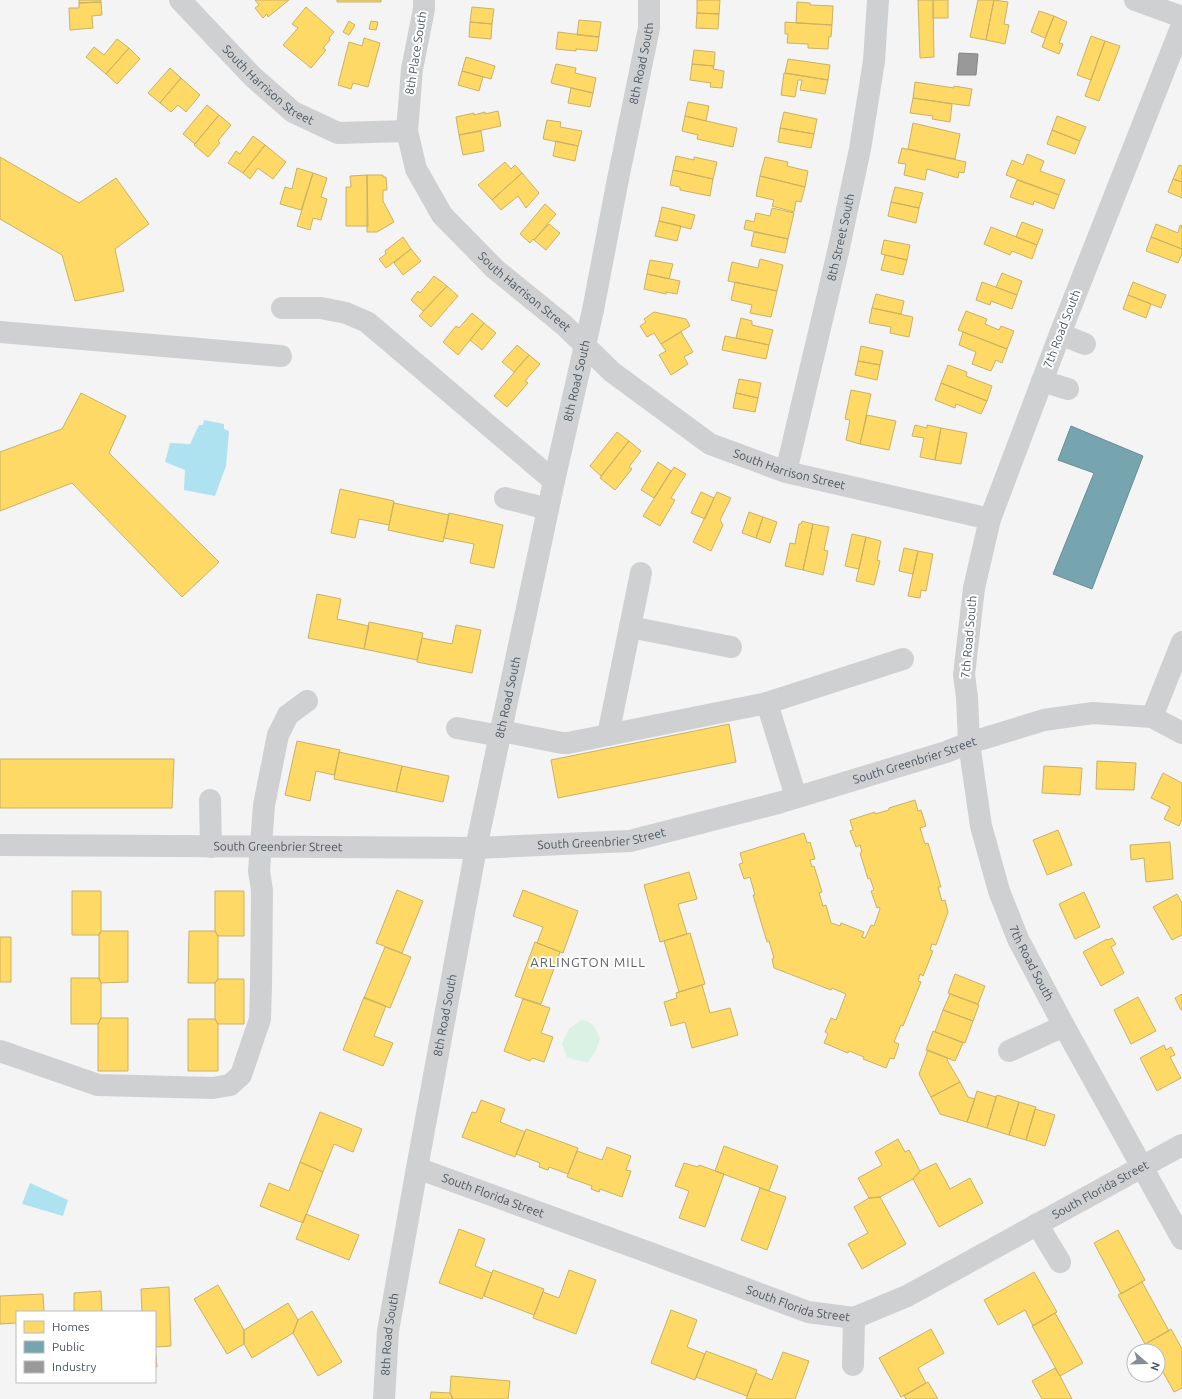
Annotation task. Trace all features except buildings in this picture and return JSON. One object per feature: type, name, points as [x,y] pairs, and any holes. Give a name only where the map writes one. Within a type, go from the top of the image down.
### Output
[{"type":"street","name":"South Harrison Street","points":[[180,0],[252,76],[293,112],[338,133],[407,131],[416,169],[442,215],[495,269],[564,325],[612,372],[710,444],[786,472],[990,519]]},
{"type":"street","name":"8th Place South","points":[[407,131],[412,69],[424,9],[424,0]]},
{"type":"street","name":"8th Road South","points":[[384,1399],[388,1331],[416,1168],[476,848],[548,508],[585,347],[616,184],[649,28],[649,0]]},
{"type":"street","name":"8th Street South","points":[[786,472],[838,252],[860,149],[874,61],[878,0]]},
{"type":"street","points":[[1136,0],[1182,17]]},
{"type":"street","name":"7th Road South","points":[[1182,25],[1042,380],[990,519],[974,588],[964,675],[967,697],[969,743],[982,826],[999,891],[1018,939],[1064,1026],[1182,1239]]},
{"type":"street","points":[[282,308],[321,308],[346,313],[367,322],[554,481]]},
{"type":"street","points":[[0,332],[281,356]]},
{"type":"street","points":[[1060,334],[1085,344]]},
{"type":"street","points":[[1042,380],[1068,390]]},
{"type":"street","points":[[505,498],[548,508]]},
{"type":"street","points":[[608,735],[641,573]]},
{"type":"street","points":[[630,627],[731,647]]},
{"type":"street","points":[[1152,717],[1182,642]]},
{"type":"street","points":[[457,728],[562,743],[767,703],[902,659]]},
{"type":"street","points":[[0,1051],[98,1084],[214,1088],[230,1085],[241,1075],[260,1019],[262,890],[259,871],[264,805],[278,735],[288,715],[307,701]]},
{"type":"street","points":[[767,703],[796,797]]},
{"type":"street","name":"South Greenbrier Street","points":[[0,845],[476,848],[630,841],[796,797],[946,752],[969,743],[1044,720],[1093,713],[1152,717],[1182,733]]},
{"type":"street","points":[[210,800],[211,847]]},
{"type":"street","points":[[1009,1051],[1064,1026]]},
{"type":"street","name":"South Florida Street","points":[[416,1168],[808,1312],[854,1318],[907,1296],[1182,1145]]},
{"type":"street","points":[[1037,1224],[1060,1262]]},
{"type":"street","points":[[853,1364],[854,1318]]},
{"type":"green space","points":[[581,1020],[589,1022],[594,1026],[600,1038],[596,1051],[588,1062],[578,1061],[567,1057],[562,1044],[569,1029]]},
{"type":"water","points":[[204,420],[224,424],[224,429],[229,431],[226,466],[215,496],[184,490],[185,470],[165,462],[170,443],[190,444],[199,425],[203,425]]},
{"type":"water","points":[[30,1183],[68,1200],[63,1216],[22,1204]]},
{"type":"district","name":"ARLINGTON MILL","points":[[588,962]]}]
